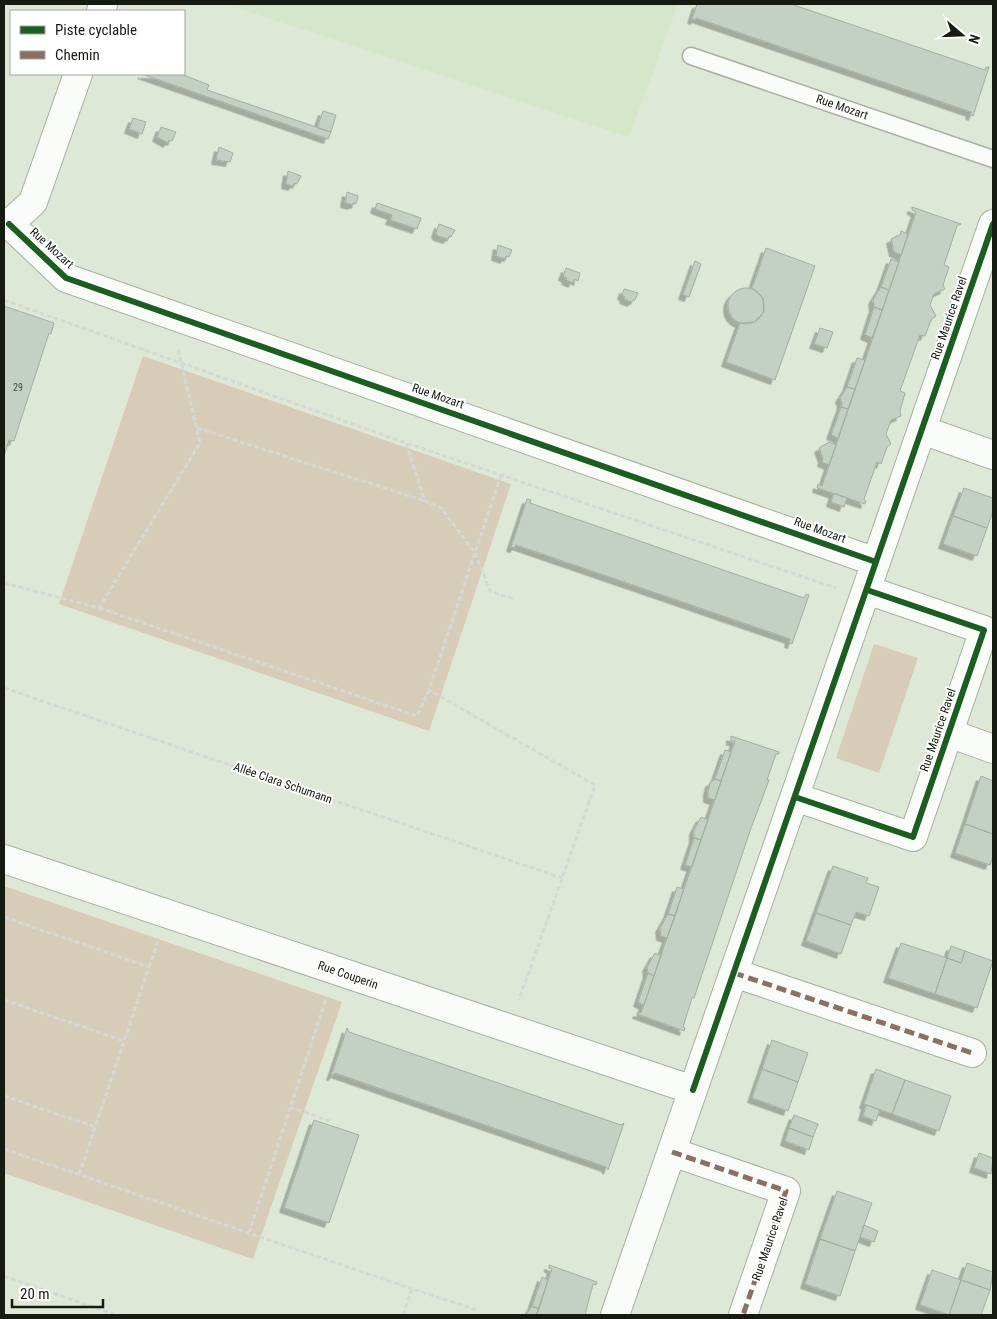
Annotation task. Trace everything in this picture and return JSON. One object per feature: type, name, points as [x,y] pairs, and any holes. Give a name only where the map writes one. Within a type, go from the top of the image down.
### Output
[{"type":"street","points":[[6,224],[33,202],[78,75]]},
{"type":"street","name":"Rue Mozart","points":[[6,224],[66,278],[876,562]]},
{"type":"street","name":"Rue Maurice Ravel","points":[[615,1315],[795,797],[854,590],[876,562],[993,224]]},
{"type":"street","points":[[922,430],[993,455]]},
{"type":"street","name":"Rue Maurice Ravel","points":[[795,797],[913,837],[984,630],[854,590]]},
{"type":"street","points":[[949,733],[993,749]]},
{"type":"street","name":"Rue Couperin","points":[[4,859],[693,1090]]},
{"type":"street","points":[[734,973],[972,1054]]},
{"type":"street","name":"Rue Maurice Ravel","points":[[672,1152],[786,1191],[743,1315]]},
{"type":"lane","name":"Rue Mozart","points":[[691,56],[993,159]]},
{"type":"path","points":[[4,300],[406,443],[854,590]]},
{"type":"path","points":[[99,608],[200,443],[170,314]]},
{"type":"path","points":[[197,427],[441,508],[475,553],[490,591],[513,599]]},
{"type":"path","points":[[406,443],[425,502]]},
{"type":"path","points":[[4,583],[99,608],[417,716],[429,690],[501,474]]},
{"type":"path","points":[[429,690],[595,785],[509,1029]]},
{"type":"path","points":[[4,917],[149,967]]},
{"type":"path","points":[[79,1175],[158,941]]},
{"type":"path","points":[[249,1233],[335,971]]},
{"type":"path","points":[[4,1000],[124,1041]]},
{"type":"path","points":[[4,1096],[95,1127]]},
{"type":"path","points":[[290,1107],[333,1122]]},
{"type":"path","points":[[4,1149],[412,1290],[477,1310]]},
{"type":"path","points":[[4,1276],[116,1315]]},
{"type":"path","points":[[403,1315],[412,1290]]},
{"type":"shaded area","points":[[225,4],[678,4],[629,137]]},
{"type":"shaded area","points":[[143,356],[511,484],[429,731],[59,604]]},
{"type":"shaded area","points":[[874,644],[918,658],[879,773],[836,758]]},
{"type":"shaded area","points":[[4,886],[342,1002],[253,1259],[4,1173]]},
{"type":"building","points":[[697,4],[791,4],[985,70],[986,67],[989,67],[973,116],[970,115],[971,112],[696,18],[695,20],[692,19]]},
{"type":"building","points":[[145,75],[184,75],[209,85],[207,90],[331,132],[328,139]]},
{"type":"building","points":[[323,111],[336,115],[331,132],[317,128]]},
{"type":"building","points":[[133,118],[146,122],[142,134],[129,129]]},
{"type":"building","points":[[161,127],[176,132],[172,141],[169,140],[168,143],[157,137]]},
{"type":"building","points":[[219,147],[233,153],[230,162],[216,160]]},
{"type":"building","points":[[288,171],[301,176],[297,184],[294,183],[293,186],[286,184]]},
{"type":"building","points":[[347,192],[358,196],[356,204],[345,203]]},
{"type":"building","points":[[377,203],[421,218],[417,229],[390,220],[392,215],[375,209]]},
{"type":"building","points":[[912,207],[961,224],[957,226],[944,265],[949,267],[943,285],[945,289],[934,294],[930,305],[936,316],[931,320],[925,336],[920,335],[900,391],[905,393],[900,411],[901,416],[891,420],[886,434],[891,444],[887,447],[881,464],[877,462],[864,499],[866,501],[865,504],[817,488],[818,484],[822,486],[916,212],[912,210]]},
{"type":"building","points":[[439,224],[455,230],[451,237],[449,236],[448,239],[438,236],[436,233]]},
{"type":"building","points":[[901,231],[908,234],[901,255],[894,252],[891,239],[900,235]]},
{"type":"building","points":[[498,245],[512,250],[509,257],[506,256],[505,259],[496,256]]},
{"type":"building","points":[[766,248],[815,266],[775,380],[726,362],[740,323],[754,322],[764,312],[763,298],[752,288]]},
{"type":"building","points":[[891,259],[899,262],[889,290],[881,287]]},
{"type":"building","points":[[695,261],[701,264],[689,297],[683,295]]},
{"type":"building","points":[[566,268],[580,273],[578,281],[574,279],[573,283],[566,280],[567,278],[563,276]]},
{"type":"building","points":[[881,287],[889,290],[882,310],[874,307],[873,300]]},
{"type":"building","points":[[746,288],[753,289],[759,293],[763,299],[763,313],[759,319],[753,323],[746,324],[739,323],[733,319],[729,313],[728,306],[729,299],[733,293],[739,289]]},
{"type":"building","points":[[624,289],[638,293],[635,300],[632,302],[624,299],[625,297],[622,295]]},
{"type":"building","points":[[4,306],[54,323],[51,334],[49,333],[14,441],[9,440],[4,456]]},
{"type":"building","points":[[874,307],[882,310],[872,338],[865,335]]},
{"type":"building","points":[[820,328],[833,332],[827,348],[814,344]]},
{"type":"building","points":[[857,358],[865,360],[855,389],[847,387]]},
{"type":"building","points":[[847,387],[855,389],[848,409],[841,407],[840,398]]},
{"type":"building","points":[[841,407],[848,409],[838,438],[831,435]]},
{"type":"building","points":[[829,442],[836,445],[829,465],[822,462],[823,459],[819,448]]},
{"type":"building","points":[[964,488],[993,498],[993,511],[987,528],[953,516]]},
{"type":"building","points":[[834,493],[847,498],[844,507],[831,502]]},
{"type":"building","points":[[527,499],[531,500],[530,503],[804,598],[806,594],[809,595],[792,644],[789,643],[790,639],[516,545],[515,548],[511,547]]},
{"type":"building","points":[[953,516],[987,528],[977,556],[943,544]]},
{"type":"building","points":[[731,736],[779,752],[779,754],[776,754],[767,780],[769,780],[694,998],[692,998],[683,1027],[685,1028],[684,1031],[637,1014],[638,1012],[641,1013],[735,741],[731,741]]},
{"type":"building","points":[[725,750],[731,752],[721,781],[715,779]]},
{"type":"building","points":[[981,776],[993,781],[993,834],[965,824]]},
{"type":"building","points":[[715,779],[721,781],[715,800],[708,798],[708,791],[710,783]]},
{"type":"building","points":[[701,817],[708,820],[701,840],[694,838],[694,830]]},
{"type":"building","points":[[965,824],[993,834],[993,856],[990,865],[955,853]]},
{"type":"building","points":[[694,838],[701,840],[692,867],[685,865]]},
{"type":"building","points":[[833,866],[868,878],[866,883],[879,887],[869,916],[856,912],[851,925],[816,913]]},
{"type":"building","points":[[677,887],[684,889],[675,916],[668,914]]},
{"type":"building","points":[[816,913],[851,925],[841,954],[806,941]]},
{"type":"building","points":[[668,914],[675,916],[667,938],[661,936],[660,928]]},
{"type":"building","points":[[901,943],[947,958],[935,994],[888,978]]},
{"type":"building","points":[[951,946],[965,951],[961,963],[947,958]]},
{"type":"building","points":[[965,951],[993,961],[977,1008],[935,994],[947,958],[961,963]]},
{"type":"building","points":[[655,953],[661,956],[654,976],[648,973],[647,967]]},
{"type":"building","points":[[648,973],[654,976],[644,1005],[638,1002]]},
{"type":"building","points":[[347,1028],[349,1032],[621,1125],[624,1123],[608,1170],[606,1167],[335,1073],[331,1076]]},
{"type":"building","points":[[772,1040],[808,1053],[798,1082],[762,1069]]},
{"type":"building","points":[[762,1069],[798,1082],[788,1111],[752,1098]]},
{"type":"building","points":[[876,1069],[905,1080],[892,1114],[864,1104]]},
{"type":"building","points":[[905,1080],[951,1096],[939,1131],[892,1114]]},
{"type":"building","points":[[866,1105],[880,1110],[876,1121],[863,1116]]},
{"type":"building","points":[[794,1115],[818,1124],[813,1137],[789,1128]]},
{"type":"building","points":[[314,1120],[359,1135],[329,1223],[284,1208]]},
{"type":"building","points":[[789,1128],[813,1137],[809,1150],[785,1141]]},
{"type":"building","points":[[979,1153],[993,1158],[991,1174],[974,1168]]},
{"type":"building","points":[[837,1191],[872,1203],[855,1251],[820,1239]]},
{"type":"building","points":[[864,1225],[878,1231],[874,1242],[860,1237]]},
{"type":"building","points":[[820,1239],[855,1251],[840,1296],[805,1284]]},
{"type":"building","points":[[967,1263],[993,1272],[990,1290],[961,1280]]},
{"type":"building","points":[[549,1265],[597,1282],[596,1285],[593,1284],[585,1315],[536,1315],[552,1269],[549,1268]]},
{"type":"building","points":[[932,1270],[961,1280],[949,1315],[920,1305]]},
{"type":"building","points":[[542,1277],[548,1280],[539,1309],[532,1306]]},
{"type":"building","points":[[961,1280],[990,1290],[981,1315],[949,1315]]},
{"type":"building","points":[[532,1306],[539,1309],[536,1315],[526,1315]]},
{"type":"marked path","points":[[734,973],[972,1053]]},
{"type":"marked path","points":[[672,1152],[786,1191],[743,1315]]},
{"type":"cycle path","points":[[9,224],[66,278],[876,562]]},
{"type":"cycle path","points":[[693,1090],[993,224]]},
{"type":"cycle path","points":[[795,797],[913,837],[984,630],[867,590]]}]
